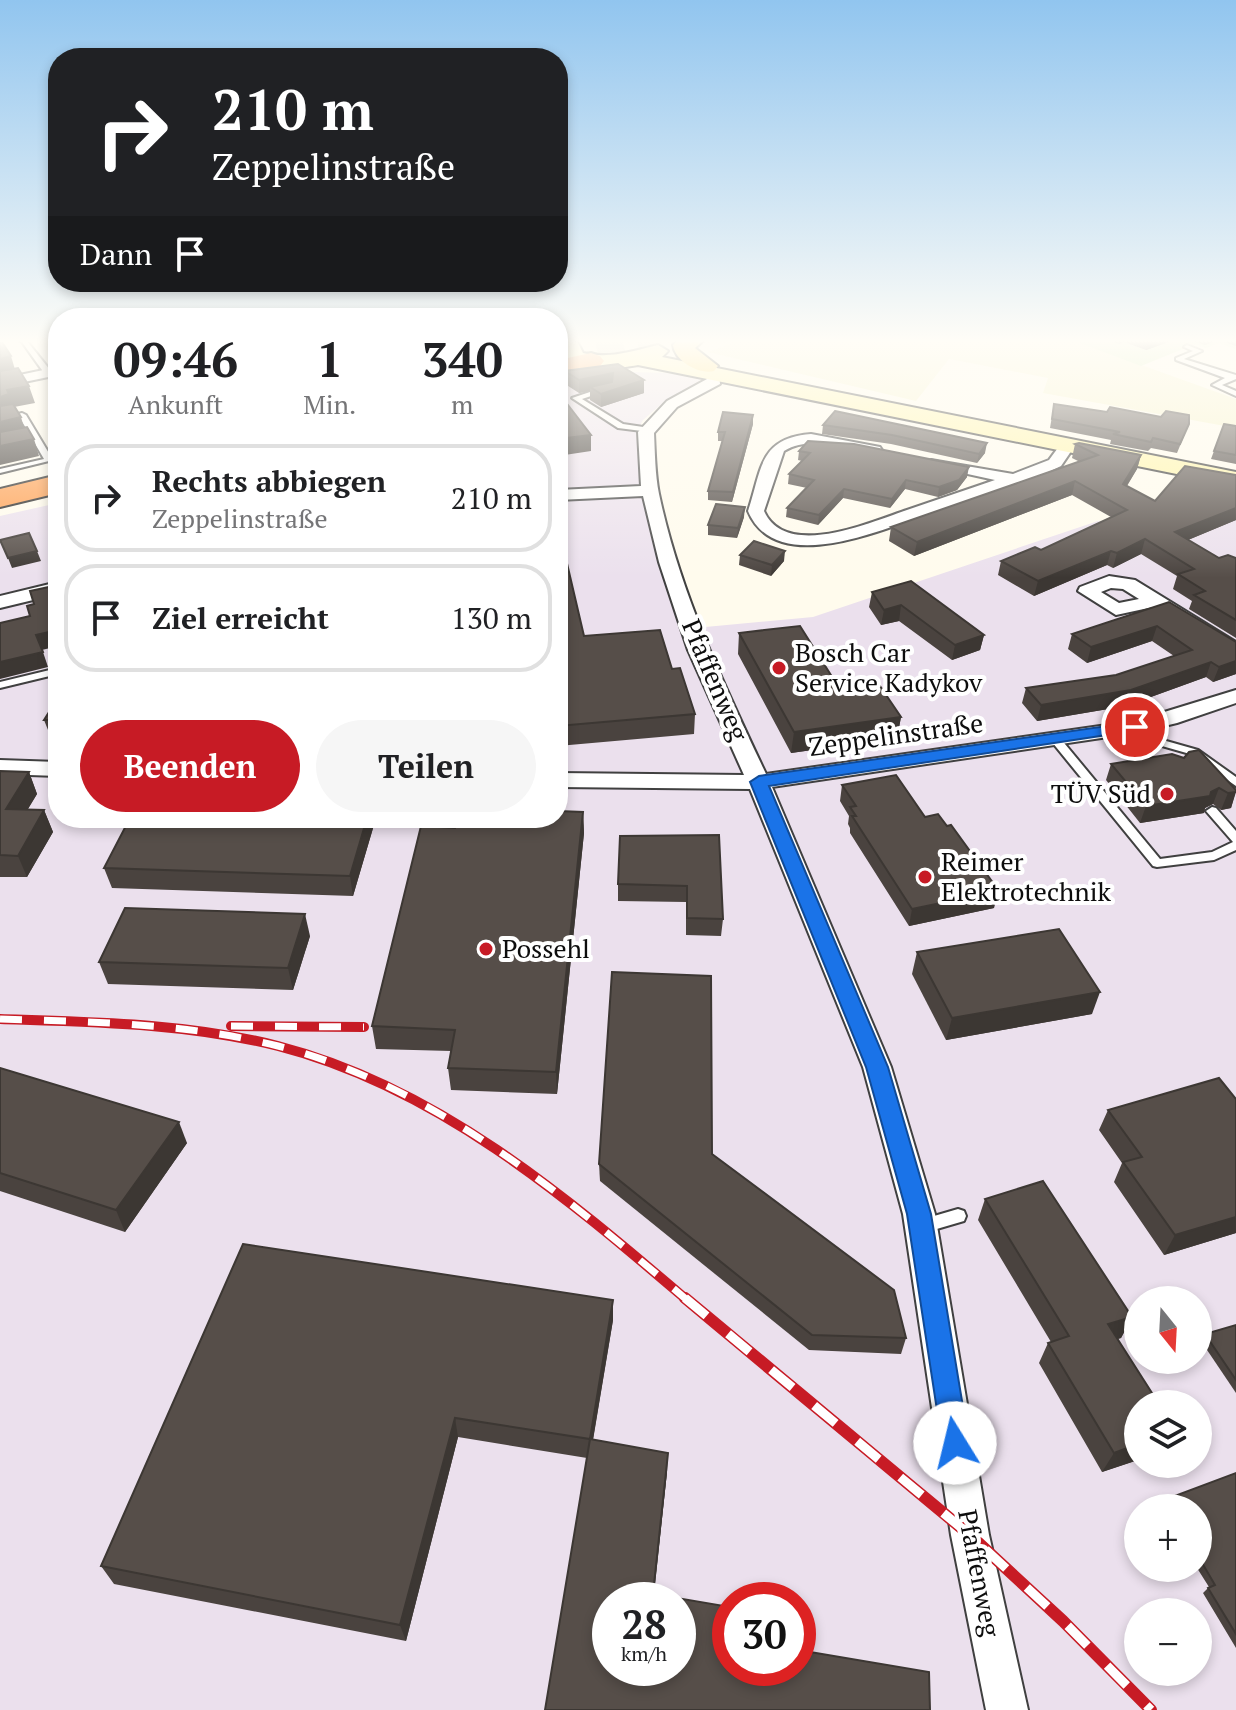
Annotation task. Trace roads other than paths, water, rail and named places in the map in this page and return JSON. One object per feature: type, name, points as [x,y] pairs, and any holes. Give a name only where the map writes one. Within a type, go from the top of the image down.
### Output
[{"type":"highway","points":[[0,494],[48,479]]},
{"type":"highway","points":[[0,494],[48,486]]},
{"type":"highway","points":[[0,505],[48,494]]},
{"type":"main road","points":[[945,419],[1236,479]]},
{"type":"street","points":[[647,430],[656,419]]},
{"type":"street","name":"Pfaffenweg","points":[[647,430],[645,441],[650,491],[668,562],[698,650],[759,782],[877,1067],[921,1226],[970,1535],[1007,1710]]},
{"type":"street","points":[[895,454],[825,441],[799,441],[781,446],[777,449],[756,511],[758,520],[771,530],[791,537],[831,539],[1055,463],[1068,444]]},
{"type":"street","points":[[925,461],[1012,479]]},
{"type":"street","points":[[568,495],[650,491]]},
{"type":"street","points":[[0,602],[48,590]]},
{"type":"street","points":[[1156,601],[1236,651]]},
{"type":"street","name":"Zeppelinstraße","points":[[568,780],[759,782],[1056,740],[1140,732],[1235,698]]},
{"type":"street","points":[[0,767],[48,769]]},
{"type":"lane","points":[[24,419],[48,458]]},
{"type":"lane","points":[[609,419],[621,426],[647,430]]},
{"type":"lane","points":[[24,441],[35,438]]},
{"type":"lane","points":[[0,471],[48,460]]},
{"type":"lane","points":[[0,685],[48,673]]},
{"type":"lane","points":[[1140,732],[1164,759]]},
{"type":"lane","points":[[1140,732],[1194,752],[1236,782]]},
{"type":"lane","points":[[1056,740],[1157,863],[1214,856],[1236,845]]},
{"type":"lane","points":[[1212,811],[1236,839]]},
{"type":"lane","points":[[921,1226],[958,1216]]},
{"type":"railway","points":[[0,1019],[140,1025],[209,1032],[278,1046],[336,1064],[392,1088],[496,1149],[594,1222],[687,1300]]},
{"type":"railway","points":[[231,1026],[364,1027]]},
{"type":"railway","points":[[685,1298],[971,1536],[1063,1621],[1151,1710]]},
{"type":"place","name":"Bosch Car Service Kadykov","points":[[779,668]]},
{"type":"place","name":"TÜV Süd","points":[[1167,794]]},
{"type":"place","name":"Reimer Elektrotechnik","points":[[925,877]]},
{"type":"place","name":"Possehl","points":[[486,949]]}]
